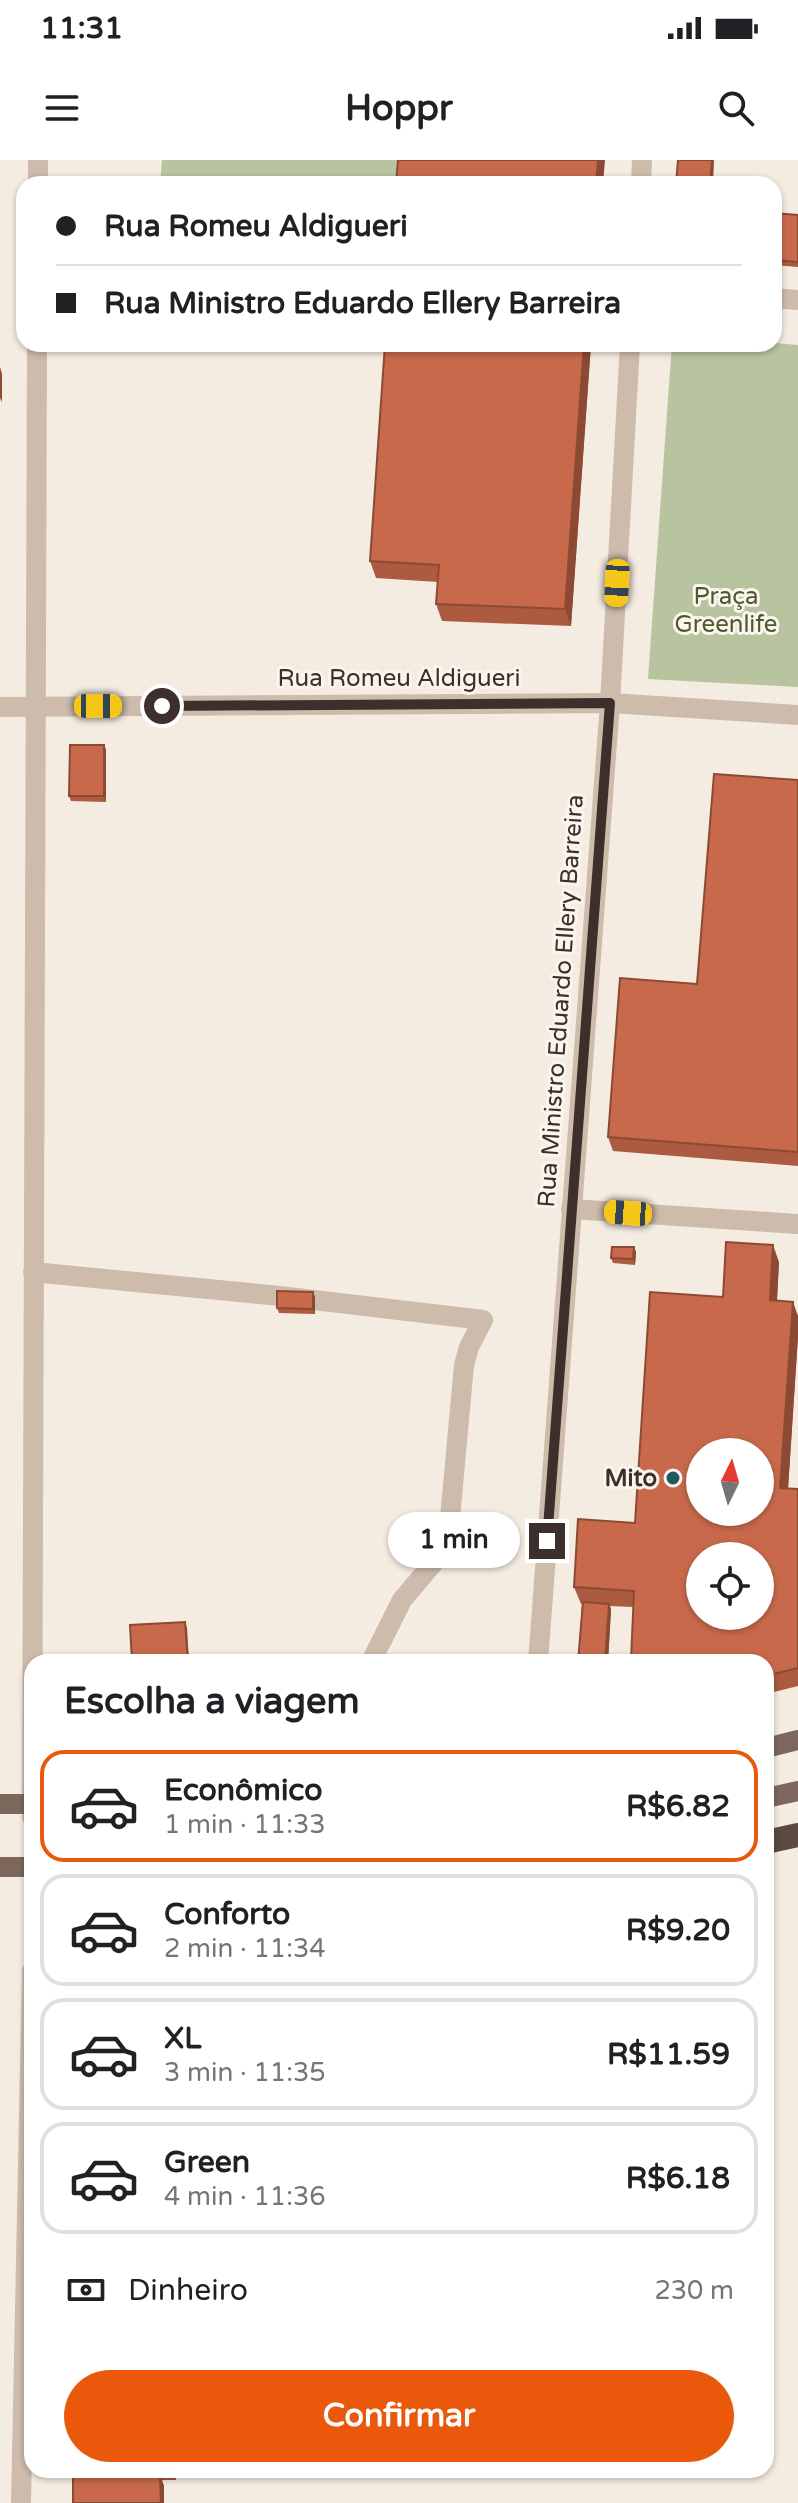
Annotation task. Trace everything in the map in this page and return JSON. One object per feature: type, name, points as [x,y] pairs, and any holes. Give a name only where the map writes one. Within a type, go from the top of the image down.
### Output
[{"type":"highway","points":[[774,1840],[798,1835]]},
{"type":"main road","points":[[774,1746],[798,1740]]},
{"type":"main road","points":[[774,1796],[798,1791]]},
{"type":"main road","points":[[0,1804],[24,1804]]},
{"type":"main road","points":[[0,1867],[24,1867]]},
{"type":"street","points":[[32,1654],[37,352]]},
{"type":"street","name":"Rua Ministro Eduardo Ellery Barreira","points":[[539,1654],[610,703],[630,352]]},
{"type":"street","name":"Rua Romeu Aldigueri","points":[[0,707],[610,703],[798,715]]},
{"type":"street","points":[[571,1209],[798,1224]]},
{"type":"street","points":[[33,1272],[483,1320],[464,1365],[449,1529],[441,1554],[402,1600],[375,1654]]},
{"type":"street","points":[[21,2503],[24,2358]]},
{"type":"green space","points":[[162,160],[405,160],[404,176],[161,176]]},
{"type":"green space","name":"Praça Greenlife","points":[[782,344],[798,345],[798,687],[648,679],[671,352],[782,352]]},
{"type":"building","points":[[398,160],[598,160],[597,176],[397,176]]},
{"type":"building","points":[[678,160],[712,160],[711,176],[677,176]]},
{"type":"building","points":[[782,214],[798,215],[798,262],[782,261]]},
{"type":"building","points":[[384,352],[583,352],[565,609],[436,604],[439,565],[370,561]]},
{"type":"building","points":[[70,745],[104,745],[104,796],[69,796]]},
{"type":"building","points":[[714,774],[798,780],[798,1152],[608,1137],[620,978],[697,984]]},
{"type":"building","name":"Mito","points":[[726,1242],[773,1245],[770,1300],[793,1302],[780,1488],[798,1489],[798,1668],[774,1674],[774,1654],[631,1654],[634,1591],[574,1587],[578,1519],[635,1523],[650,1292],[723,1297]]},
{"type":"building","points":[[612,1247],[634,1247],[633,1259],[611,1258]]},
{"type":"building","points":[[277,1291],[313,1292],[313,1309],[277,1308]]},
{"type":"building","points":[[583,1602],[609,1604],[606,1654],[579,1654]]},
{"type":"building","points":[[185,1622],[187,1654],[132,1654],[130,1625]]},
{"type":"building","points":[[73,2478],[160,2478],[161,2503],[73,2503]]},
{"type":"place","name":"Mito","points":[[673,1478]]},
{"type":"route","points":[[162,706],[610,703],[547,1541]]}]
